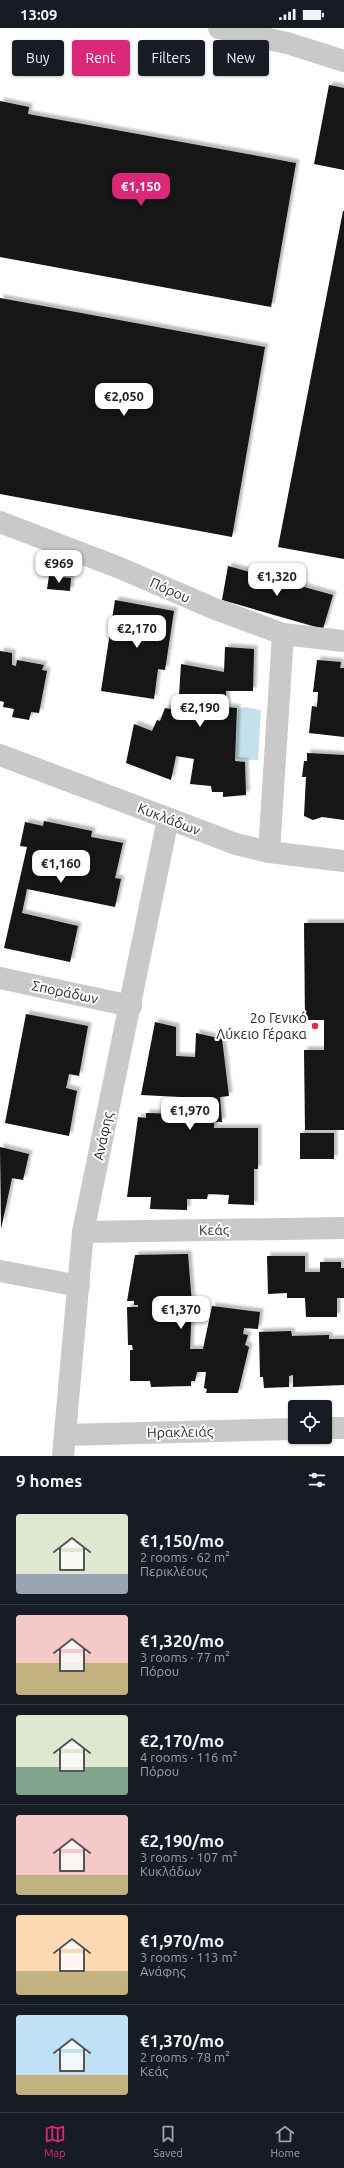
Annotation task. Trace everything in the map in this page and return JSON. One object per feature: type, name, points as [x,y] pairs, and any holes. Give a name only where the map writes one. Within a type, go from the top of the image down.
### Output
[{"type":"street","points":[[219,28],[287,43],[344,61]]},
{"type":"street","name":"Πόρου","points":[[0,522],[120,568],[215,609],[283,634],[344,641]]},
{"type":"street","points":[[269,852],[283,634]]},
{"type":"street","name":"Κυκλάδων","points":[[0,754],[236,844],[269,852],[344,861]]},
{"type":"street","name":"Ανάφης","points":[[64,1445],[83,1232],[131,1006],[168,819]]},
{"type":"street","name":"Σποράδων","points":[[0,978],[131,1006]]},
{"type":"street","name":"Κεάς","points":[[83,1232],[344,1228]]},
{"type":"street","points":[[0,1271],[79,1286]]},
{"type":"street","points":[[332,1428],[344,1428]]},
{"type":"street","name":"Ηρακλειάς","points":[[64,1445],[288,1429]]},
{"type":"water","points":[[245,707],[261,710],[258,760],[236,759],[238,709]]},
{"type":"building","points":[[329,85],[344,88],[344,170],[314,164]]},
{"type":"building","points":[[0,101],[29,107],[28,114],[296,163],[271,307],[0,257]]},
{"type":"building","points":[[344,211],[344,559],[278,547]]},
{"type":"building","points":[[0,298],[265,347],[232,537],[0,494]]},
{"type":"building","points":[[228,566],[333,595],[323,629],[222,600]]},
{"type":"building","points":[[49,576],[71,578],[70,591],[47,589]]},
{"type":"building","points":[[115,600],[174,611],[165,670],[158,669],[154,699],[101,691]]},
{"type":"building","points":[[225,647],[254,649],[253,691],[226,691],[226,707],[237,708],[235,761],[245,762],[246,795],[223,797],[223,792],[212,792],[211,786],[190,784],[194,759],[176,756],[171,780],[126,763],[134,724],[152,731],[157,720],[160,721],[165,708],[186,712],[189,695],[179,695],[181,664],[224,672]]},
{"type":"building","points":[[0,651],[12,653],[12,665],[16,666],[17,660],[44,665],[42,670],[47,671],[39,713],[31,712],[29,720],[12,717],[14,709],[3,707],[4,702],[0,701]]},
{"type":"building","points":[[317,660],[341,662],[340,668],[344,668],[344,737],[309,733],[312,706],[317,707],[318,692],[313,692]]},
{"type":"building","points":[[307,753],[344,755],[344,820],[322,817],[313,820],[304,816],[306,777],[302,777],[304,761],[307,761]]},
{"type":"building","points":[[44,821],[92,831],[91,837],[123,843],[115,878],[121,879],[115,907],[27,889],[22,913],[78,926],[70,962],[4,948],[27,847],[20,846],[25,822],[43,826]]},
{"type":"building","points":[[304,923],[344,923],[344,1130],[305,1130],[304,1050],[324,1050],[324,1020],[305,1020]]},
{"type":"building","points":[[26,1014],[88,1026],[79,1076],[69,1074],[66,1088],[77,1091],[69,1136],[5,1123]]},
{"type":"building","points":[[155,1022],[176,1027],[176,1056],[195,1057],[196,1033],[222,1039],[229,1096],[220,1097],[222,1122],[214,1122],[214,1128],[258,1128],[258,1169],[254,1169],[254,1205],[228,1204],[229,1195],[208,1194],[207,1199],[187,1199],[187,1210],[150,1209],[151,1197],[127,1197],[138,1117],[146,1118],[146,1113],[181,1114],[181,1097],[141,1095]]},
{"type":"building","points":[[300,1133],[334,1133],[334,1159],[300,1159]]},
{"type":"building","points":[[0,1147],[29,1154],[23,1180],[12,1178],[1,1229]]},
{"type":"building","points":[[188,1254],[192,1304],[190,1349],[203,1349],[212,1306],[260,1312],[258,1329],[244,1328],[243,1334],[248,1335],[245,1345],[249,1347],[238,1393],[206,1393],[207,1389],[204,1388],[206,1372],[197,1372],[195,1381],[191,1381],[191,1386],[151,1387],[150,1381],[130,1381],[130,1350],[133,1350],[132,1345],[128,1345],[127,1307],[138,1307],[138,1305],[134,1305],[134,1301],[127,1301],[135,1255]]},
{"type":"building","points":[[267,1256],[305,1256],[305,1272],[320,1272],[320,1262],[341,1262],[341,1268],[344,1268],[344,1298],[337,1298],[337,1317],[306,1317],[305,1298],[287,1298],[287,1293],[268,1294]]},
{"type":"building","points":[[291,1331],[292,1336],[329,1335],[329,1339],[344,1339],[344,1385],[293,1387],[293,1375],[289,1376],[289,1387],[264,1388],[263,1377],[260,1377],[259,1332]]},
{"type":"place","name":"2ο Γενικό Λύκειο Γέρακα","points":[[315,1026]]}]
